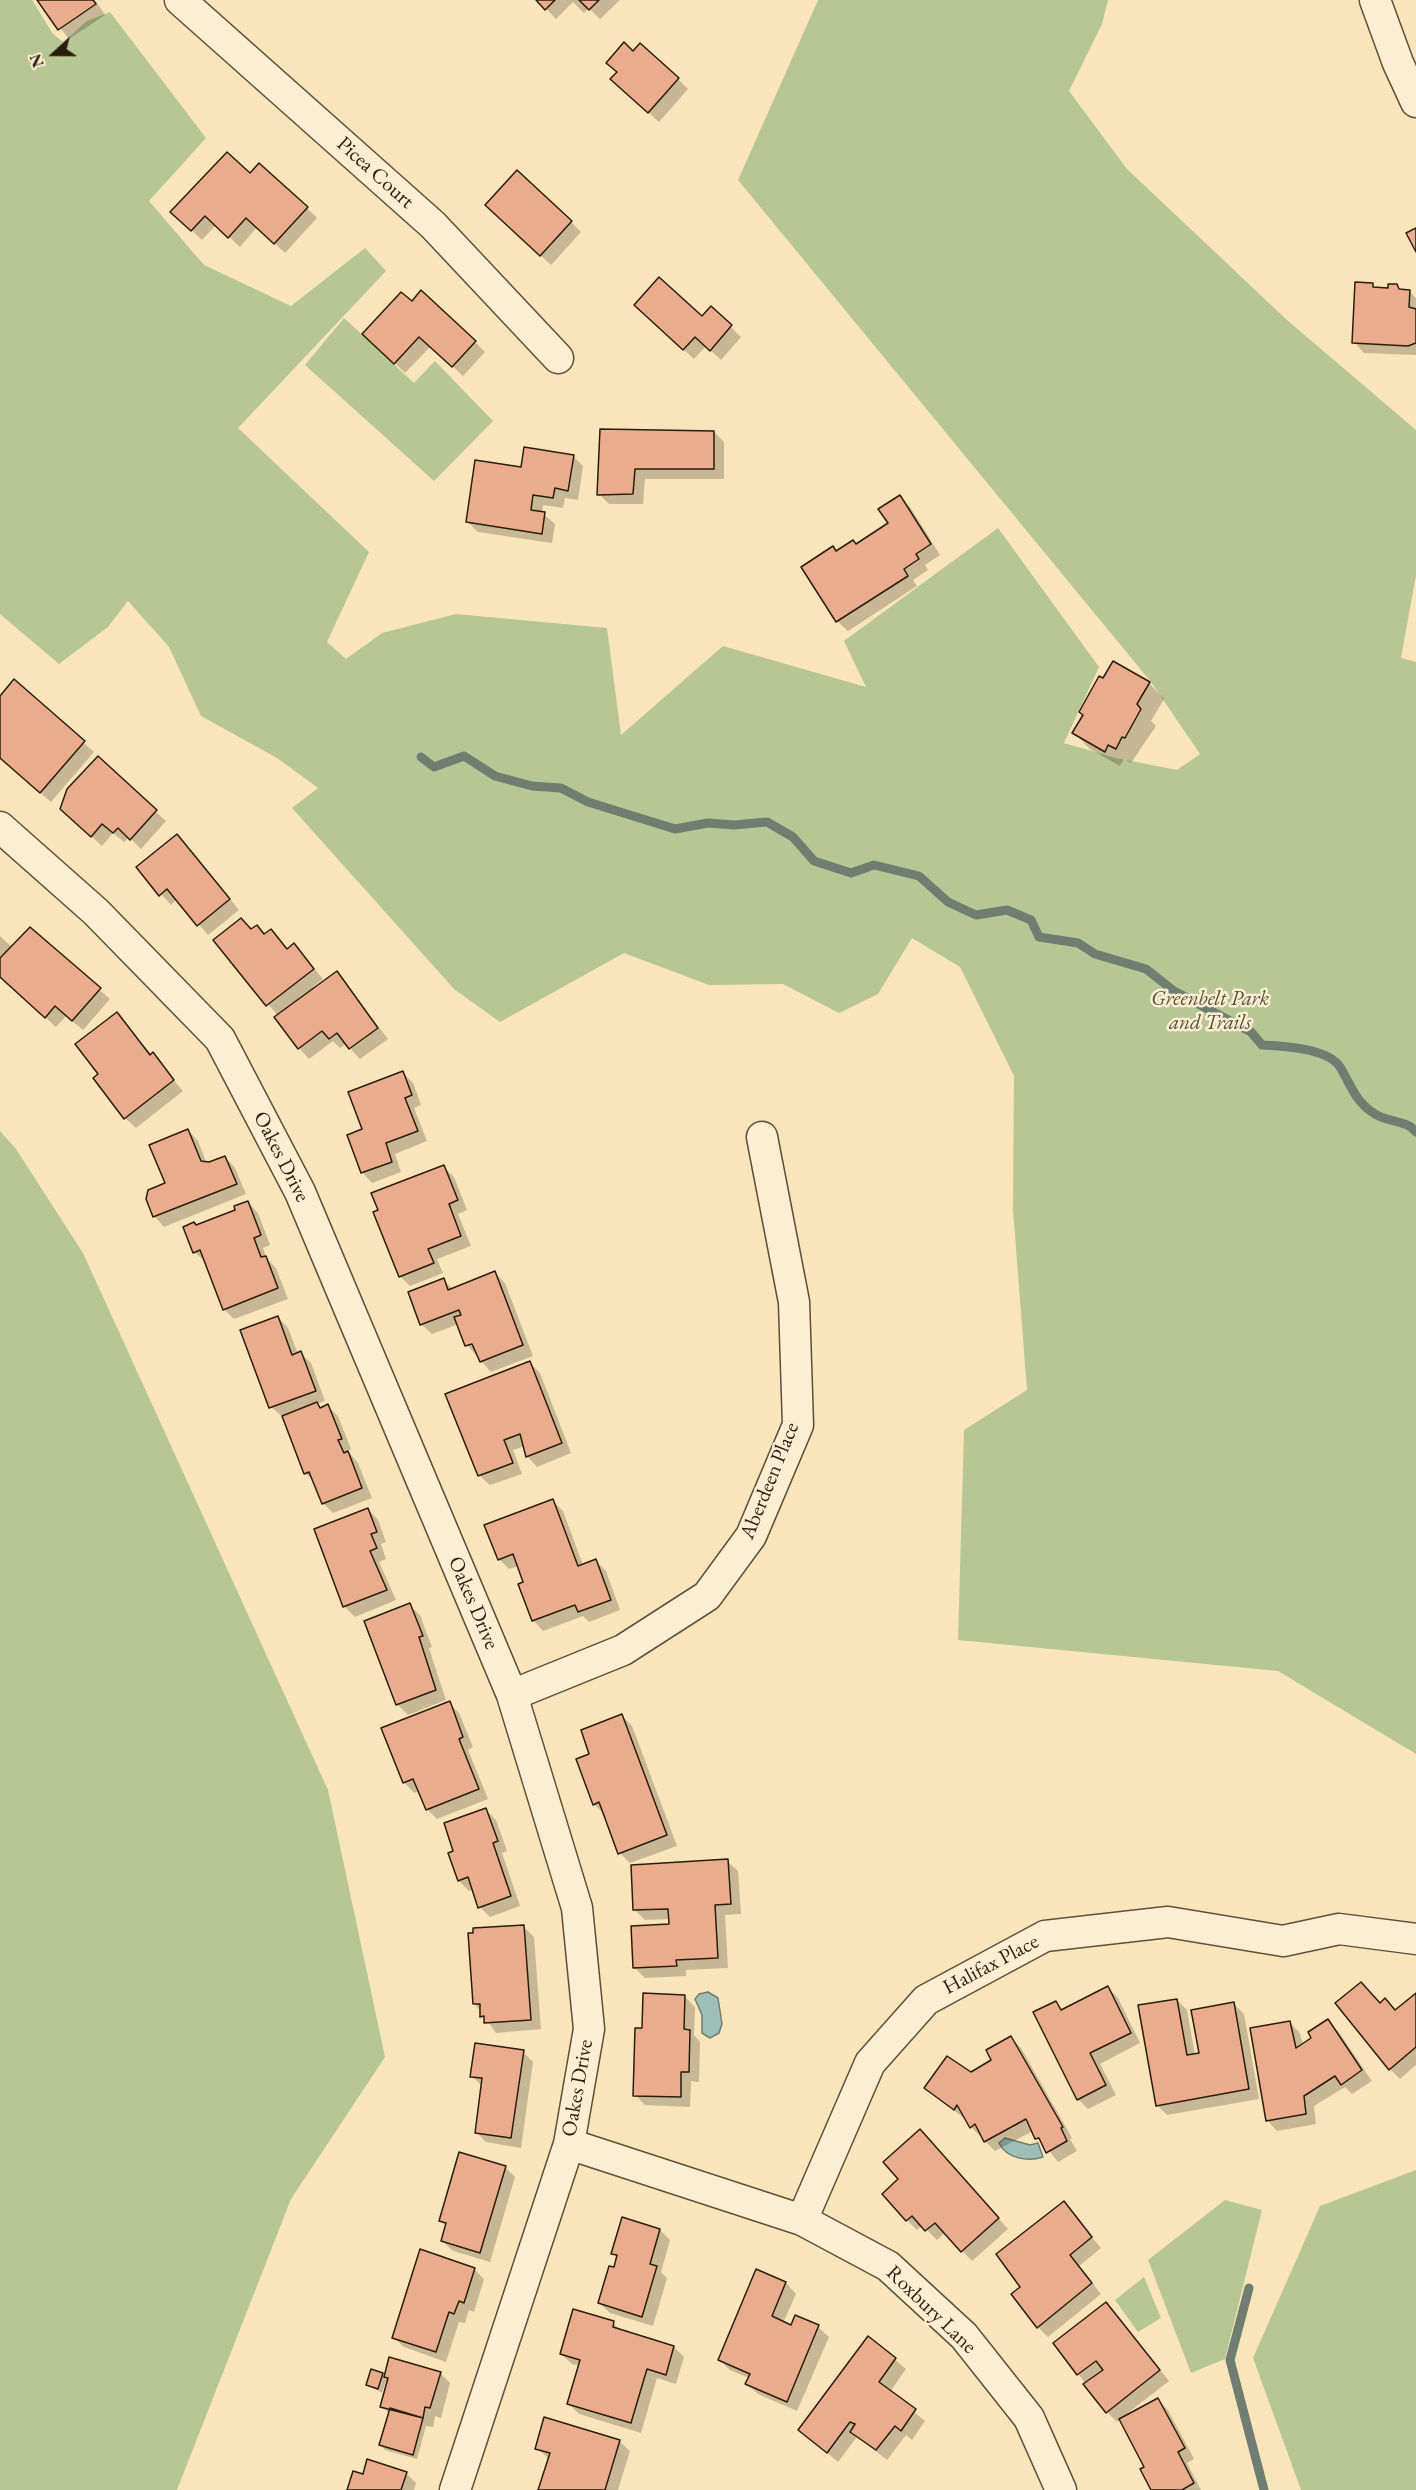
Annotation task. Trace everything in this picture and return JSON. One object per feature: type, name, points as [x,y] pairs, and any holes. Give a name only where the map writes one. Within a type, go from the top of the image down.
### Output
[{"type":"street","name":"Picea Court","points":[[180,0],[433,225],[558,358]]},
{"type":"street","points":[[1375,0],[1398,63],[1416,102]]},
{"type":"street","name":"Oakes Drive","points":[[0,827],[96,912],[220,1040],[300,1191],[512,1695],[577,1908],[588,2029],[569,2144],[456,2490]]},
{"type":"street","name":"Aberdeen Place","points":[[512,1695],[623,1650],[707,1596],[752,1536],[798,1425],[794,1302],[762,1137]]},
{"type":"street","name":"Halifax Place","points":[[802,2220],[870,2063],[926,2000],[1045,1936],[1168,1922],[1283,1941],[1339,1929],[1416,1939]]},
{"type":"street","name":"Roxbury Lane","points":[[569,2144],[802,2220],[888,2266],[964,2336],[1029,2418],[1061,2490]]},
{"type":"green space","name":"Greenbelt Park and Trails","points":[[0,0],[32,0],[53,34],[63,42],[87,21],[110,12],[206,138],[149,201],[204,265],[291,306],[365,248],[386,271],[238,428],[369,552],[327,642],[346,659],[382,633],[456,614],[607,628],[621,735],[723,646],[866,687],[844,641],[998,528],[1099,667],[1064,743],[1116,758],[1177,770],[1200,754],[1151,682],[738,180],[818,0],[1108,0],[1102,24],[1069,91],[1127,169],[1287,320],[1416,430],[1416,575],[1401,658],[1416,662],[1416,1754],[1278,1671],[958,1640],[964,1430],[1027,1390],[1013,1210],[1014,1076],[960,967],[912,938],[878,994],[839,1013],[783,984],[709,985],[624,953],[500,1022],[454,989],[292,808],[318,788],[277,758],[201,716],[169,647],[128,601],[108,627],[59,664],[0,614]]},
{"type":"green space","points":[[344,318],[414,383],[435,361],[493,421],[434,481],[305,365]]},
{"type":"green space","points":[[0,1131],[16,1149],[83,1253],[328,1790],[385,2057],[291,2199],[177,2490],[0,2490]]},
{"type":"green space","points":[[1416,2170],[1416,2490],[1301,2490],[1253,2358],[1320,2206]]},
{"type":"green space","points":[[1225,2200],[1262,2210],[1225,2359],[1191,2373],[1148,2260]]},
{"type":"green space","points":[[1144,2277],[1161,2318],[1138,2332],[1115,2300]]},
{"type":"water","points":[[708,1992],[718,1998],[722,2024],[719,2033],[710,2038],[702,2033],[702,2015],[695,1999],[699,1994]]},
{"type":"water","points":[[1005,2138],[1030,2145],[1038,2143],[1043,2157],[1025,2159],[1012,2156],[999,2143]]},
{"type":"building","points":[[37,0],[93,0],[96,4],[58,30]]},
{"type":"building","points":[[536,0],[555,0],[545,10]]},
{"type":"building","points":[[579,0],[599,0],[589,10]]},
{"type":"building","points":[[624,42],[633,51],[640,43],[679,78],[648,113],[610,79],[617,72],[606,63]]},
{"type":"building","points":[[227,152],[250,173],[259,163],[308,207],[274,244],[246,218],[228,238],[205,216],[191,231],[170,212]]},
{"type":"building","points":[[517,170],[572,221],[540,256],[485,205]]},
{"type":"building","points":[[1416,228],[1416,252],[1406,233]]},
{"type":"building","points":[[659,277],[702,316],[711,306],[732,325],[710,351],[695,337],[683,350],[634,305]]},
{"type":"building","points":[[1355,282],[1373,283],[1373,287],[1388,288],[1388,284],[1397,284],[1399,289],[1410,290],[1409,307],[1416,309],[1416,343],[1408,346],[1352,343]]},
{"type":"building","points":[[421,290],[476,341],[452,367],[419,337],[394,364],[362,334],[401,292],[412,301]]},
{"type":"building","points":[[600,429],[714,431],[714,469],[635,469],[633,494],[597,495]]},
{"type":"building","points":[[524,447],[574,455],[568,491],[555,488],[553,498],[533,495],[531,510],[545,512],[542,534],[466,522],[475,460],[521,467]]},
{"type":"building","points":[[900,495],[931,544],[916,554],[919,559],[904,569],[908,576],[836,622],[801,567],[833,546],[836,551],[853,540],[856,544],[888,523],[878,509]]},
{"type":"building","points":[[1113,661],[1150,682],[1137,704],[1141,709],[1125,738],[1122,737],[1116,749],[1108,745],[1105,752],[1072,733],[1083,715],[1079,712],[1099,676],[1103,678]]},
{"type":"building","points":[[14,679],[85,741],[40,793],[0,758],[0,696]]},
{"type":"building","points":[[98,756],[157,810],[130,840],[118,828],[113,833],[102,824],[91,837],[60,809],[67,789]]},
{"type":"building","points":[[177,834],[230,899],[197,926],[167,889],[159,896],[136,867]]},
{"type":"building","points":[[241,918],[251,929],[257,925],[264,934],[271,929],[287,949],[294,943],[314,969],[266,1006],[213,940]]},
{"type":"building","points":[[30,927],[101,988],[72,1021],[55,1006],[45,1018],[0,977],[0,958]]},
{"type":"building","points":[[337,971],[378,1028],[349,1049],[337,1033],[329,1039],[322,1031],[298,1049],[274,1017]]},
{"type":"building","points":[[117,1012],[150,1055],[153,1052],[174,1080],[124,1119],[93,1078],[98,1074],[75,1044]]},
{"type":"building","points":[[403,1071],[412,1095],[405,1098],[418,1131],[386,1143],[392,1162],[361,1173],[347,1135],[362,1129],[348,1092]]},
{"type":"building","points":[[188,1129],[201,1161],[209,1162],[225,1156],[237,1184],[153,1217],[146,1199],[148,1190],[165,1183],[149,1145]]},
{"type":"building","points":[[444,1165],[458,1200],[449,1204],[461,1236],[428,1249],[434,1263],[399,1277],[373,1212],[378,1210],[371,1193]]},
{"type":"building","points":[[248,1201],[261,1235],[254,1238],[261,1257],[266,1256],[278,1288],[223,1310],[200,1250],[193,1253],[183,1227],[194,1222],[196,1225],[235,1210],[234,1206]]},
{"type":"building","points":[[495,1271],[523,1345],[480,1362],[472,1344],[465,1346],[454,1317],[461,1315],[459,1310],[420,1325],[408,1292],[444,1278],[448,1290]]},
{"type":"building","points":[[278,1316],[292,1355],[301,1351],[316,1391],[269,1408],[240,1330]]},
{"type":"building","points":[[530,1361],[562,1443],[526,1457],[520,1434],[504,1440],[513,1463],[478,1476],[445,1394]]},
{"type":"building","points":[[317,1402],[320,1408],[328,1404],[342,1439],[338,1440],[344,1453],[348,1451],[362,1488],[322,1504],[309,1472],[304,1474],[282,1416]]},
{"type":"building","points":[[553,1499],[578,1566],[596,1559],[611,1600],[578,1612],[575,1605],[532,1621],[518,1584],[523,1582],[513,1554],[498,1560],[484,1525]]},
{"type":"building","points":[[368,1508],[377,1532],[371,1534],[377,1548],[370,1551],[387,1590],[343,1607],[314,1529]]},
{"type":"building","points":[[410,1603],[423,1636],[419,1637],[436,1690],[396,1705],[364,1621]]},
{"type":"building","points":[[450,1701],[463,1737],[459,1739],[479,1789],[426,1810],[413,1779],[403,1783],[381,1728]]},
{"type":"building","points":[[622,1714],[667,1835],[618,1854],[599,1802],[593,1805],[576,1759],[589,1754],[581,1730]]},
{"type":"building","points":[[486,1808],[498,1841],[493,1843],[511,1896],[478,1908],[468,1877],[458,1881],[448,1853],[453,1851],[444,1823]]},
{"type":"building","points":[[728,1859],[731,1904],[715,1905],[718,1958],[676,1960],[677,1966],[633,1968],[631,1926],[669,1924],[668,1909],[633,1910],[631,1865]]},
{"type":"building","points":[[524,1925],[531,2020],[484,2023],[484,2016],[480,2017],[480,2004],[473,2004],[468,1933],[473,1933],[473,1928]]},
{"type":"building","points":[[1361,1982],[1380,2003],[1385,1998],[1395,2010],[1416,1993],[1416,2047],[1389,2070],[1335,2003]]},
{"type":"building","points":[[1108,1986],[1131,2033],[1090,2053],[1106,2085],[1077,2100],[1033,2012],[1056,2001],[1061,2010]]},
{"type":"building","points":[[643,1993],[685,1995],[684,2029],[690,2030],[689,2072],[681,2072],[681,2097],[633,2096],[635,2028],[642,2028]]},
{"type":"building","points":[[1177,1999],[1187,2055],[1199,2053],[1191,2010],[1234,2002],[1249,2089],[1156,2106],[1138,2005]]},
{"type":"building","points":[[1328,2019],[1362,2070],[1341,2085],[1335,2076],[1304,2096],[1306,2114],[1266,2121],[1250,2028],[1290,2021],[1296,2048],[1311,2038],[1308,2032]]},
{"type":"building","points":[[1011,2036],[1063,2127],[1061,2128],[1067,2141],[1046,2153],[1039,2138],[1035,2139],[1026,2119],[984,2142],[975,2124],[970,2128],[957,2105],[954,2110],[924,2088],[947,2056],[971,2072],[991,2060],[986,2050]]},
{"type":"building","points":[[475,2043],[524,2050],[511,2138],[475,2133],[482,2078],[470,2077]]},
{"type":"building","points":[[920,2129],[999,2218],[961,2252],[935,2223],[925,2231],[912,2216],[906,2221],[882,2194],[898,2179],[883,2162]]},
{"type":"building","points":[[459,2152],[506,2166],[480,2253],[441,2241],[446,2223],[439,2221]]},
{"type":"building","points":[[1064,2201],[1092,2237],[1070,2255],[1092,2283],[1037,2328],[1011,2294],[1020,2287],[996,2254]]},
{"type":"building","points":[[622,2217],[660,2229],[650,2264],[657,2266],[642,2317],[598,2303],[609,2266],[614,2267],[617,2255],[611,2254]]},
{"type":"building","points":[[420,2249],[475,2268],[464,2303],[459,2301],[454,2314],[449,2312],[436,2352],[392,2338]]},
{"type":"building","points":[[756,2269],[786,2282],[772,2316],[791,2325],[795,2315],[819,2325],[787,2402],[745,2384],[750,2374],[718,2360]]},
{"type":"building","points":[[1106,2302],[1160,2370],[1106,2413],[1083,2384],[1103,2370],[1096,2361],[1077,2375],[1053,2343]]},
{"type":"building","points":[[573,2309],[614,2321],[613,2327],[674,2346],[666,2375],[647,2369],[631,2423],[567,2404],[580,2360],[560,2354]]},
{"type":"building","points":[[868,2336],[896,2358],[879,2382],[916,2409],[901,2431],[895,2426],[876,2450],[850,2432],[855,2424],[850,2422],[827,2453],[798,2430]]},
{"type":"building","points":[[389,2357],[441,2372],[430,2408],[425,2407],[423,2418],[380,2407],[388,2378],[384,2377]]},
{"type":"building","points":[[371,2369],[383,2373],[378,2389],[366,2385]]},
{"type":"building","points":[[1158,2398],[1185,2448],[1178,2452],[1194,2483],[1182,2490],[1151,2490],[1140,2469],[1144,2467],[1119,2419]]},
{"type":"building","points":[[390,2408],[423,2418],[413,2455],[379,2445]]},
{"type":"building","points":[[544,2417],[620,2440],[605,2490],[538,2490],[550,2453],[535,2449]]},
{"type":"building","points":[[367,2459],[407,2472],[401,2490],[347,2490],[353,2471],[363,2474]]},
{"type":"waterway","points":[[421,757],[434,767],[464,756],[495,776],[532,786],[561,788],[588,802],[675,829],[708,823],[734,825],[767,822],[793,837],[814,861],[851,873],[874,865],[919,876],[948,902],[976,915],[1007,910],[1031,920],[1039,937],[1078,943],[1095,954],[1146,969],[1174,991],[1251,1032],[1262,1045],[1304,1049],[1326,1056],[1340,1067],[1354,1093],[1368,1109],[1380,1117],[1407,1125],[1416,1132]]},
{"type":"waterway","points":[[1249,2288],[1230,2360],[1264,2490]]}]
